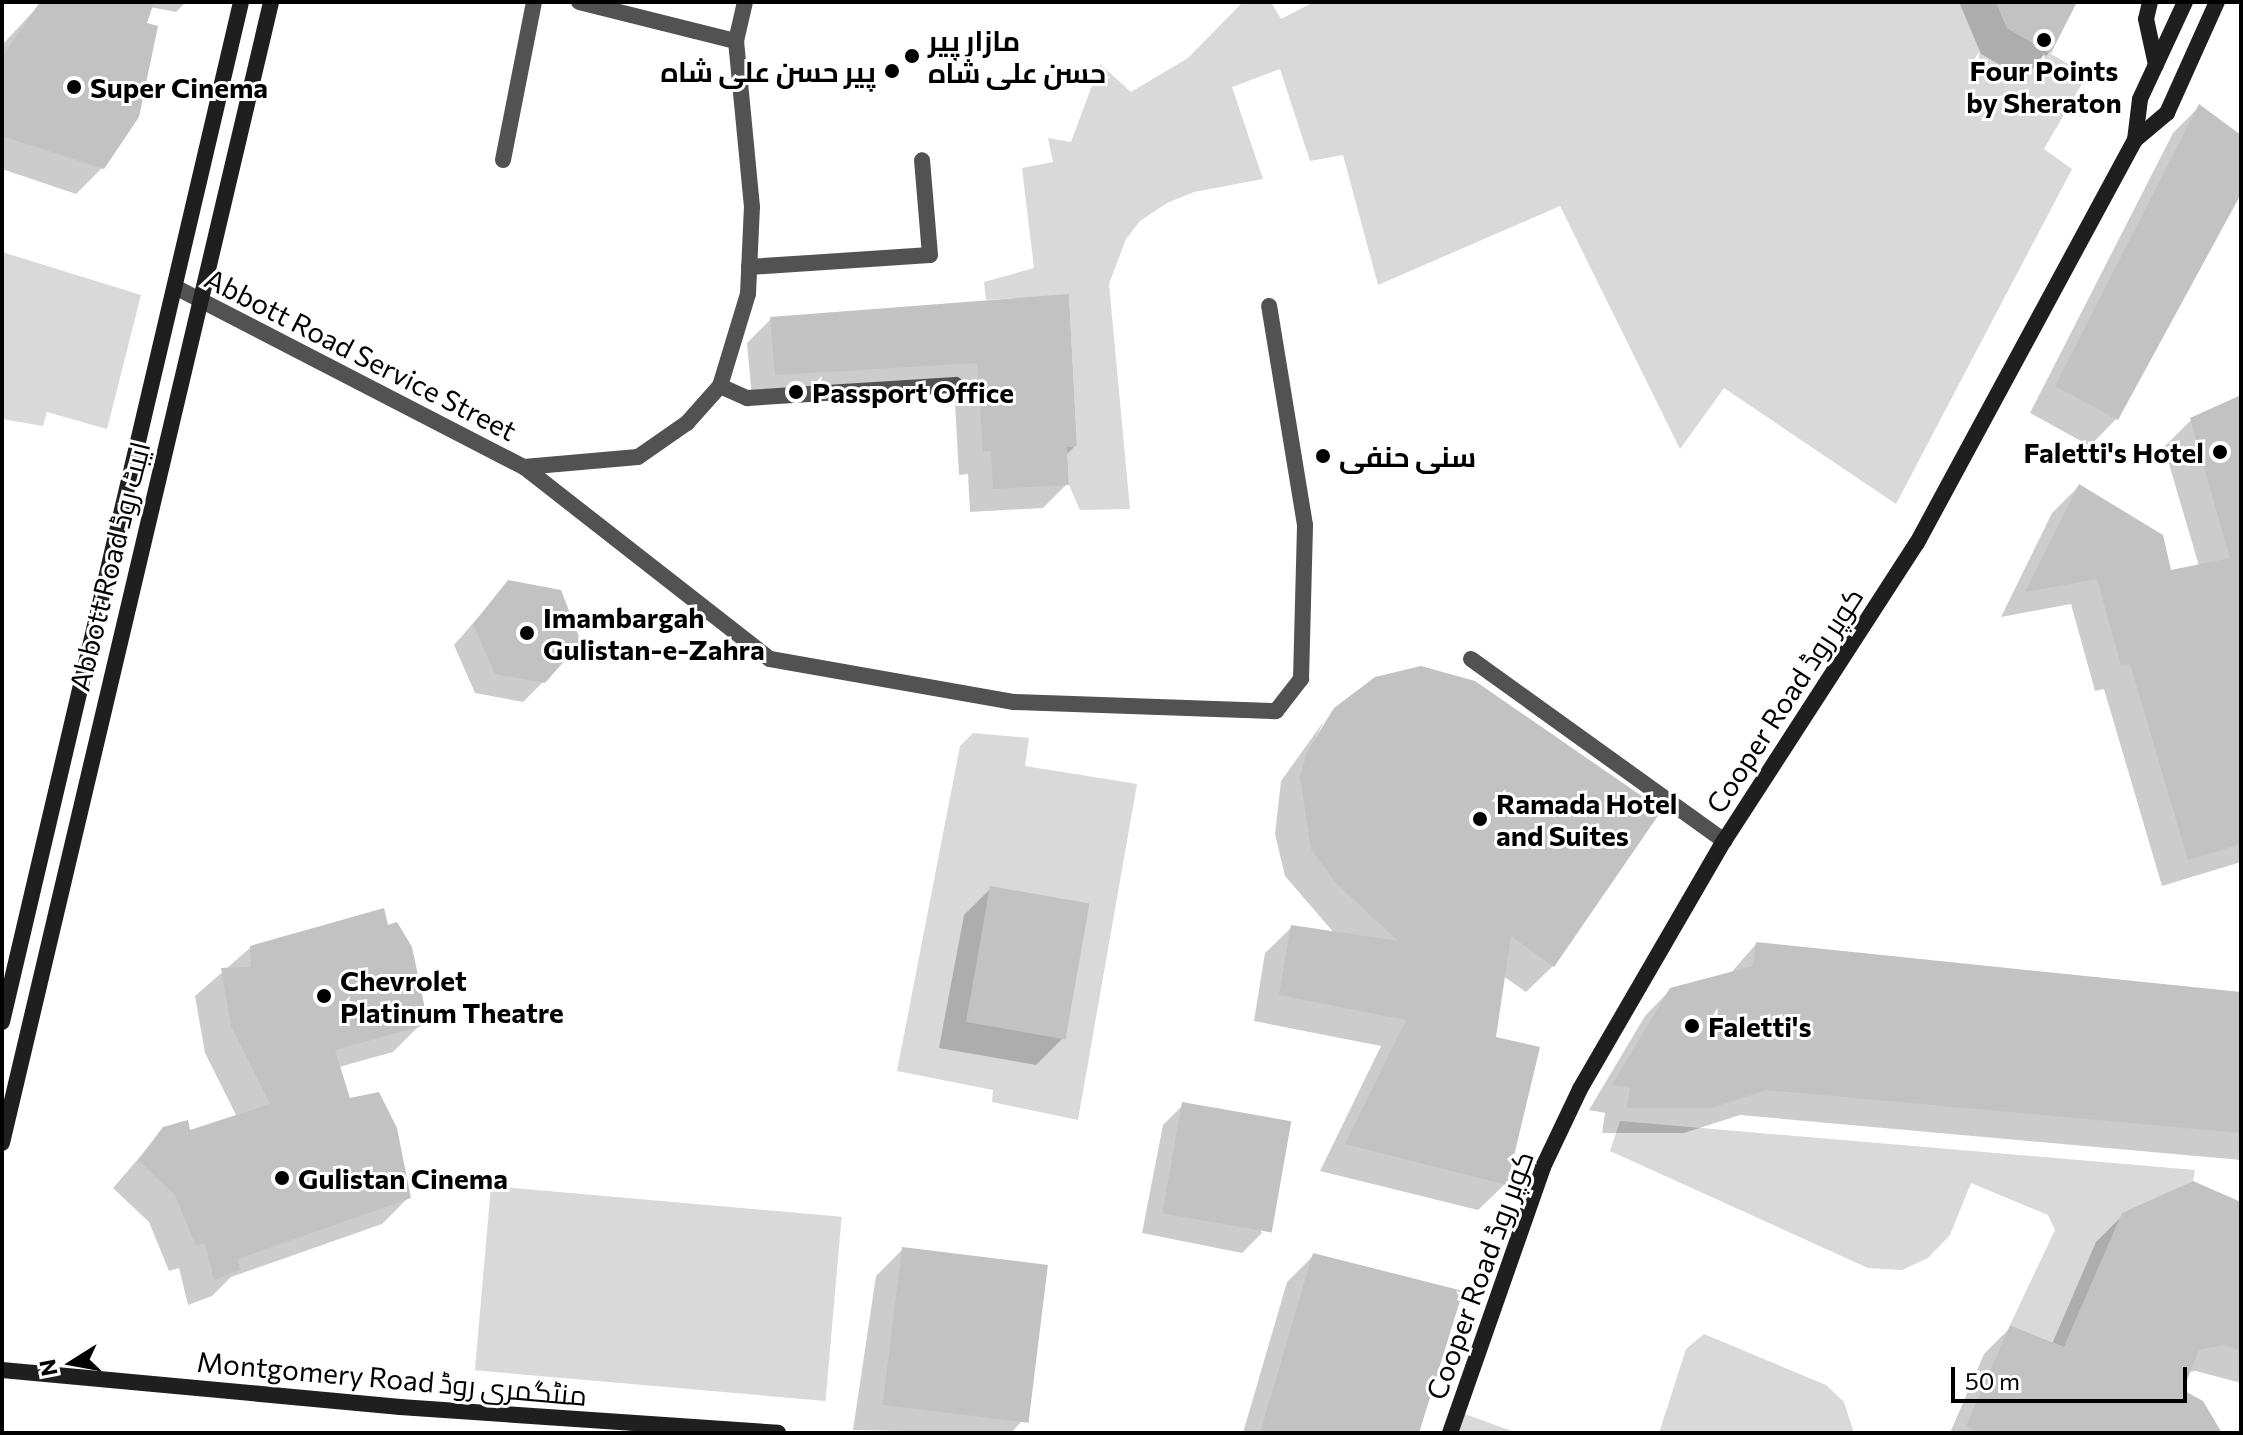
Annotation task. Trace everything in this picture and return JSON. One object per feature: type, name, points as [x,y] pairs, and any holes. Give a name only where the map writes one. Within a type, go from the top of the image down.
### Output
[{"type":"main road","name":"Abbott Road ایبٹ روڈ","points":[[2,1022],[241,2]]},
{"type":"main road","name":"Abbott Road ایبٹ روڈ","points":[[2,1143],[271,2]]},
{"type":"main road","points":[[2150,2],[2146,19],[2156,65]]},
{"type":"main road","name":"Cooper Road کوپر روڈ","points":[[2135,140],[2140,99],[2185,2]]},
{"type":"main road","name":"Cooper Road کوپر روڈ","points":[[1450,1433],[1549,1154],[1580,1089],[1724,841],[1917,543],[2135,140],[2167,113],[2217,2]]},
{"type":"main road","name":"Montgomery Road منٹگمری روڈ","points":[[2,1370],[431,1410],[778,1433]]},
{"type":"street","points":[[503,160],[534,2]]},
{"type":"street","points":[[579,2],[736,41]]},
{"type":"street","name":"Abbott Road Service Street","points":[[524,467],[638,457],[687,423],[720,386],[748,294],[752,207],[736,41],[745,2]]},
{"type":"street","points":[[749,267],[930,255],[922,160]]},
{"type":"street","name":"Abbott Road Service Street","points":[[175,287],[524,467],[770,659],[1014,702],[1276,711],[1301,679],[1305,525],[1269,306]]},
{"type":"street","points":[[720,386],[747,398],[956,385]]},
{"type":"street","points":[[1471,659],[1724,841]]},
{"type":"shaded area","points":[[1243,2],[1271,2],[1281,19],[1314,2],[1996,2],[2007,28],[2087,75],[2044,149],[2072,169],[1896,504],[1724,388],[1680,449],[1560,206],[1378,285],[1343,155],[1310,161],[1280,69],[1232,87],[1263,179],[1194,192],[1167,203],[1140,221],[1126,239],[1109,284],[1130,509],[1080,510],[1069,485],[1067,447],[1077,446],[1069,295],[986,300],[984,282],[1034,268],[1022,168],[1053,162],[1048,138],[1071,142],[1100,64],[1131,92],[1188,58]]},
{"type":"shaded area","points":[[2,252],[141,295],[107,429],[47,412],[43,426],[2,419]]},
{"type":"shaded area","points":[[973,733],[1029,738],[1025,766],[1137,784],[1078,1120],[992,1102],[993,1090],[897,1071],[960,746]]},
{"type":"shaded area","points":[[1620,1121],[2195,1170],[2193,1181],[2122,1214],[2064,1347],[2010,1325],[2055,1230],[2048,1215],[1971,1183],[1950,1235],[1928,1258],[1902,1270],[1868,1268],[1610,1151]]},
{"type":"shaded area","points":[[491,1186],[842,1217],[826,1401],[475,1370]]},
{"type":"shaded area","points":[[1704,1334],[1826,1385],[1844,1402],[1854,1433],[1659,1433],[1686,1349]]},
{"type":"shaded area","points":[[1454,1410],[1517,1433],[1446,1433]]},
{"type":"building","name":"Super Cinema","points":[[40,2],[154,2],[147,23],[158,26],[139,117],[104,169],[2,136],[2,57]]},
{"type":"building","name":"Four Points by Sheraton","points":[[1996,2],[2077,2],[2051,53],[2007,28]]},
{"type":"building","points":[[2199,104],[2241,135],[2241,194],[2118,420],[2055,386]]},
{"type":"building","points":[[1069,294],[1077,446],[1067,447],[1069,485],[993,489],[991,451],[983,451],[977,363],[775,375],[770,317]]},
{"type":"building","name":"Faletti's Hotel","points":[[2241,395],[2241,844],[2188,860],[2130,664],[2121,665],[2097,579],[2025,592],[2079,484],[2163,535],[2171,570],[2230,558],[2190,418]]},
{"type":"building","name":"Imambargah Gulistan-e-Zahra","points":[[508,580],[561,590],[581,642],[545,683],[495,674],[473,624]]},
{"type":"building","name":"Ramada Hotel and Suites","points":[[1421,666],[1475,681],[1662,810],[1554,967],[1511,936],[1496,1037],[1540,1047],[1507,1185],[1345,1144],[1406,1020],[1279,995],[1291,925],[1398,941],[1335,882],[1311,849],[1300,777],[1307,752],[1334,708],[1375,677]]},
{"type":"building","points":[[990,886],[1089,904],[1066,1039],[966,1022]]},
{"type":"building","points":[[384,908],[388,925],[397,922],[412,947],[424,1004],[422,1026],[335,1050],[350,1098],[379,1092],[397,1128],[411,1198],[238,1259],[240,1270],[214,1280],[205,1243],[196,1246],[175,1195],[138,1160],[163,1127],[188,1120],[190,1130],[270,1104],[231,1026],[221,968],[251,967],[250,946]]},
{"type":"building","points":[[1756,942],[2241,992],[2241,1133],[1767,1090],[1711,1108],[1627,1108],[1630,1088],[1612,1085],[1670,988],[1753,966]]},
{"type":"building","points":[[1182,1102],[1291,1121],[1272,1233],[1162,1213]]},
{"type":"building","points":[[2193,1181],[2241,1202],[2241,1351],[2224,1345],[2199,1350],[2183,1390],[2203,1401],[2222,1433],[1980,1433],[1966,1426],[2010,1325],[2064,1347],[2122,1213]]},
{"type":"building","points":[[902,1247],[1048,1265],[1029,1423],[883,1405]]},
{"type":"building","points":[[1313,1253],[1463,1291],[1419,1433],[1260,1433]]},
{"type":"place","name":"Four Points by Sheraton","points":[[2044,40]]},
{"type":"place","name":"مازار پیر حسن علی شاہ","points":[[912,56]]},
{"type":"place","name":"پیر حسن علی شاہ","points":[[892,71]]},
{"type":"place","name":"Super Cinema","points":[[74,87]]},
{"type":"place","name":"Passport Office","points":[[796,392]]},
{"type":"place","name":"Faletti's Hotel","points":[[2220,452]]},
{"type":"place","name":"سنی حنفی","points":[[1323,456]]},
{"type":"place","name":"Imambargah Gulistan-e-Zahra","points":[[527,633]]},
{"type":"place","name":"Ramada Hotel and Suites","points":[[1480,819]]},
{"type":"place","name":"Chevrolet Platinum Theatre","points":[[324,996]]},
{"type":"place","name":"Faletti's","points":[[1692,1026]]},
{"type":"place","name":"Gulistan Cinema","points":[[282,1178]]}]
